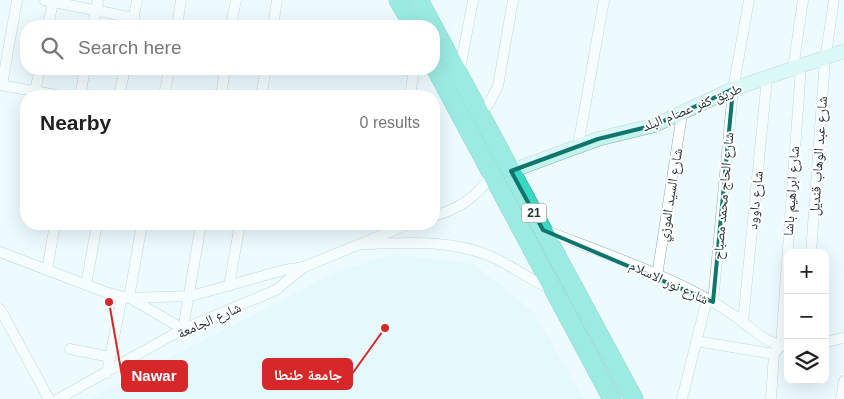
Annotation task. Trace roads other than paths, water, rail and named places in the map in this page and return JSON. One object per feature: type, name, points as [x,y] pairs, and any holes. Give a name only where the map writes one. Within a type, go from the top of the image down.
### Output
[{"type":"highway","points":[[398,0],[410,20]]},
{"type":"highway","name":"21","points":[[419,0],[429,20]]},
{"type":"highway","name":"21","points":[[440,40],[634,399]]},
{"type":"highway","name":"21","points":[[439,75],[612,399]]},
{"type":"street","points":[[17,0],[1,85],[26,90]]},
{"type":"street","points":[[133,20],[137,0]]},
{"type":"street","points":[[178,20],[181,0]]},
{"type":"street","points":[[232,20],[236,0]]},
{"type":"street","points":[[274,20],[277,0]]},
{"type":"street","points":[[459,75],[473,0]]},
{"type":"street","points":[[479,112],[488,106],[498,86],[513,0]]},
{"type":"street","points":[[578,146],[604,0]]},
{"type":"street","name":"شارع الحاج محمد مصباح","points":[[682,399],[696,341],[710,300],[734,89],[749,0]]},
{"type":"street","name":"شارع ابراهيم باشا","points":[[784,339],[797,68],[803,0]]},
{"type":"street","name":"شارع عبد الوهاب قنديل","points":[[810,249],[825,60],[834,0]]},
{"type":"street","points":[[48,20],[48,1],[97,5],[129,20]]},
{"type":"street","points":[[94,20],[97,5]]},
{"type":"street","name":"طريق كفر عصام البلد","points":[[511,171],[612,135],[655,126],[734,89],[825,60],[844,51]]},
{"type":"street","points":[[40,75],[41,90]]},
{"type":"street","points":[[81,90],[84,75]]},
{"type":"street","points":[[121,90],[123,75]]},
{"type":"street","points":[[165,90],[168,75]]},
{"type":"street","points":[[222,90],[224,75]]},
{"type":"street","points":[[262,90],[265,75]]},
{"type":"street","points":[[411,90],[413,75]]},
{"type":"street","name":"شارع داوود","points":[[743,322],[767,78]]},
{"type":"street","name":"شارع السيد الموزي","points":[[657,276],[682,114]]},
{"type":"street","points":[[440,214],[455,210],[468,202],[479,192],[492,174]]},
{"type":"street","points":[[46,270],[54,230]]},
{"type":"street","points":[[86,285],[96,230]]},
{"type":"street","points":[[107,373],[141,230]]},
{"type":"street","points":[[0,252],[86,285],[126,297],[183,329],[191,296],[200,230]]},
{"type":"street","points":[[230,286],[239,230]]},
{"type":"street","name":"شارع الجامعة","points":[[58,399],[183,329],[276,290],[304,267],[360,244],[384,230]]},
{"type":"street","name":"شارع نور الاسلام","points":[[543,230],[657,276],[710,300],[765,339],[784,346]]},
{"type":"street","name":"شارع الجامعة","points":[[360,244],[416,242],[468,249],[491,257],[522,276],[552,289]]},
{"type":"street","points":[[126,297],[191,296],[284,270],[304,267]]},
{"type":"street","points":[[0,309],[49,399]]},
{"type":"street","points":[[829,341],[844,338]]},
{"type":"street","points":[[696,341],[774,354]]},
{"type":"street","points":[[770,399],[774,354],[784,346]]},
{"type":"street","points":[[70,349],[110,357]]},
{"type":"street","points":[[841,399],[844,381]]},
{"type":"place","name":"Nawar","points":[[109,302]]},
{"type":"place","name":"جامعة طنطا","points":[[385,328]]}]
